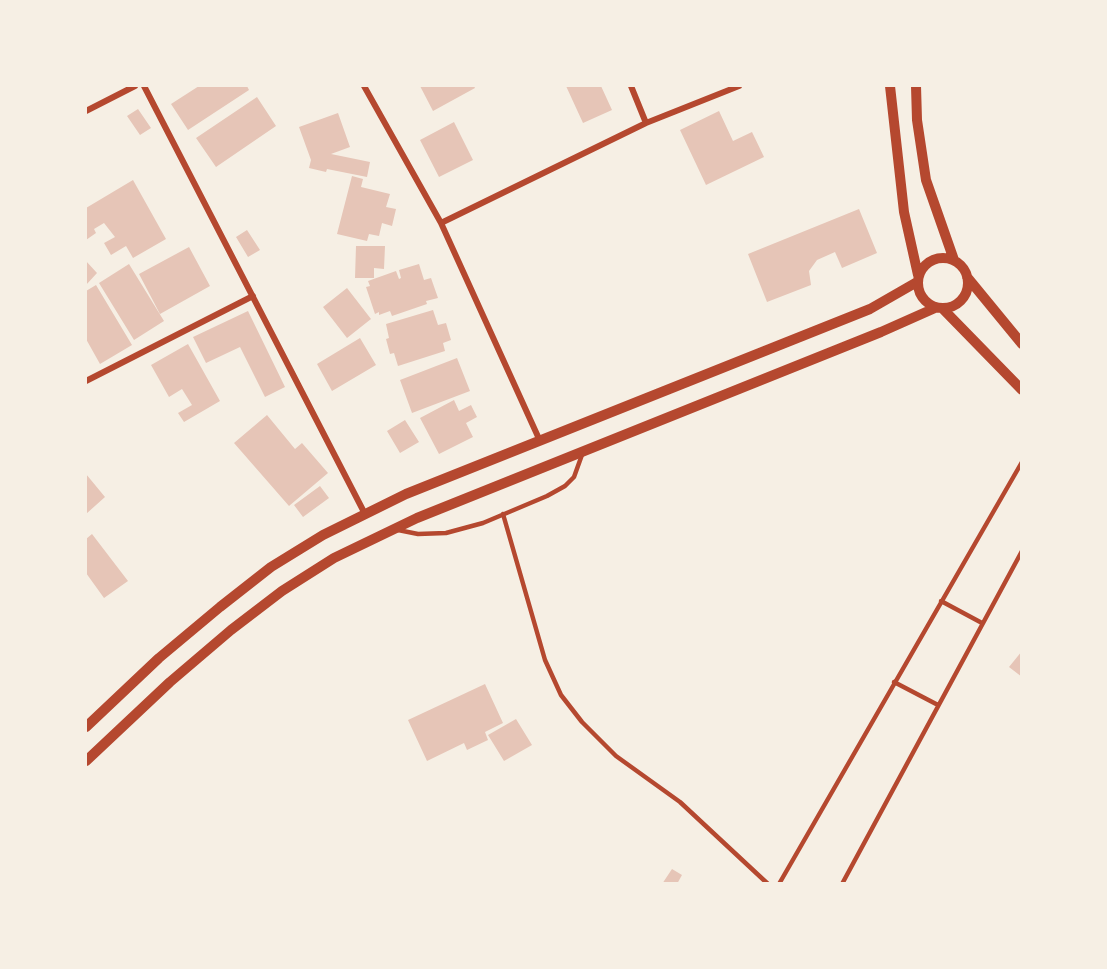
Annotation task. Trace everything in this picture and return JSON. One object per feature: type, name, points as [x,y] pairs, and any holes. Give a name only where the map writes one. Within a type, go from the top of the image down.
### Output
[{"type":"street","points":[[86,111],[135,86]]},
{"type":"street","points":[[144,86],[365,514]]},
{"type":"street","points":[[364,86],[441,223],[540,441]]},
{"type":"street","points":[[632,86],[646,123]]},
{"type":"street","points":[[441,223],[646,123],[739,86]]},
{"type":"street","points":[[890,86],[904,212],[919,293],[925,302],[939,308],[1022,390]]},
{"type":"street","points":[[916,86],[917,120],[926,180],[954,260],[962,267],[1022,344]]},
{"type":"street","points":[[86,727],[159,658],[220,607],[271,567],[323,535],[406,494],[870,309],[918,278],[924,266],[933,260],[944,258],[954,260]]},
{"type":"street","points":[[86,761],[170,682],[231,630],[282,591],[334,558],[417,518],[939,308],[960,302],[968,286],[968,277]]},
{"type":"street","points":[[86,381],[253,296]]},
{"type":"lane","points":[[394,529],[418,534],[446,533],[483,523],[565,486],[574,477],[583,452]]},
{"type":"lane","points":[[779,884],[1022,462]]},
{"type":"lane","points":[[503,514],[545,660],[561,695],[582,722],[616,756],[680,802],[768,884]]},
{"type":"lane","points":[[842,884],[1022,551]]},
{"type":"lane","points":[[940,602],[982,623]]},
{"type":"lane","points":[[894,682],[938,705]]},
{"type":"building","points":[[199,86],[247,86],[249,90],[188,130],[171,104]]},
{"type":"building","points":[[420,86],[474,86],[475,88],[433,111]]},
{"type":"building","points":[[566,86],[601,86],[612,110],[583,123]]},
{"type":"building","points":[[257,97],[276,126],[216,167],[196,138]]},
{"type":"building","points":[[138,109],[151,128],[140,135],[127,116]]},
{"type":"building","points":[[719,111],[733,141],[752,132],[764,157],[706,185],[680,130]]},
{"type":"building","points":[[338,113],[350,147],[331,154],[370,162],[367,177],[309,168],[311,160],[299,127]]},
{"type":"building","points":[[454,122],[473,160],[439,177],[420,140]]},
{"type":"building","points":[[352,176],[363,179],[361,187],[390,194],[386,207],[396,209],[392,226],[382,223],[379,236],[369,234],[367,241],[337,234]]},
{"type":"building","points":[[133,180],[166,239],[133,258],[126,246],[111,255],[104,243],[115,237],[104,223],[94,229],[96,233],[86,240],[86,208]]},
{"type":"building","points":[[859,209],[877,253],[842,268],[835,252],[817,260],[809,271],[811,285],[767,302],[748,254]]},
{"type":"building","points":[[247,230],[260,250],[248,257],[236,237]]},
{"type":"building","points":[[356,246],[385,246],[384,269],[374,268],[374,278],[355,278]]},
{"type":"building","points":[[189,247],[210,286],[160,314],[139,274]]},
{"type":"building","points":[[86,261],[97,273],[86,285]]},
{"type":"building","points":[[129,264],[164,321],[134,340],[99,283]]},
{"type":"building","points":[[419,264],[424,280],[431,278],[438,298],[392,316],[390,311],[375,314],[366,287],[370,286],[368,281],[396,271],[399,279],[401,278],[399,270]]},
{"type":"building","points":[[96,285],[132,345],[100,364],[86,339],[86,291]]},
{"type":"building","points":[[347,288],[371,319],[347,338],[323,307]]},
{"type":"building","points":[[433,310],[438,325],[446,323],[451,340],[443,343],[445,351],[398,366],[394,353],[390,354],[386,339],[389,338],[386,324]]},
{"type":"building","points":[[248,311],[285,387],[265,397],[240,347],[206,363],[193,337]]},
{"type":"building","points":[[360,338],[376,365],[332,391],[317,364]]},
{"type":"building","points":[[188,344],[220,401],[184,422],[178,413],[192,405],[182,389],[169,397],[151,365]]},
{"type":"building","points":[[457,358],[470,391],[412,413],[400,380]]},
{"type":"building","points":[[454,400],[459,411],[471,405],[477,417],[466,423],[473,437],[439,454],[420,418]]},
{"type":"building","points":[[267,415],[295,449],[302,443],[328,473],[289,506],[234,443]]},
{"type":"building","points":[[405,420],[419,442],[400,453],[387,431]]},
{"type":"building","points":[[86,474],[105,497],[86,514]]},
{"type":"building","points":[[320,486],[329,498],[303,517],[294,505]]},
{"type":"building","points":[[92,534],[128,581],[104,598],[86,573],[86,539]]},
{"type":"building","points":[[1022,651],[1022,677],[1009,667]]},
{"type":"building","points":[[485,684],[503,723],[485,732],[488,740],[467,750],[464,743],[427,761],[408,720]]},
{"type":"building","points":[[516,719],[532,745],[504,761],[488,735]]},
{"type":"building","points":[[672,869],[682,875],[677,884],[662,884]]}]
